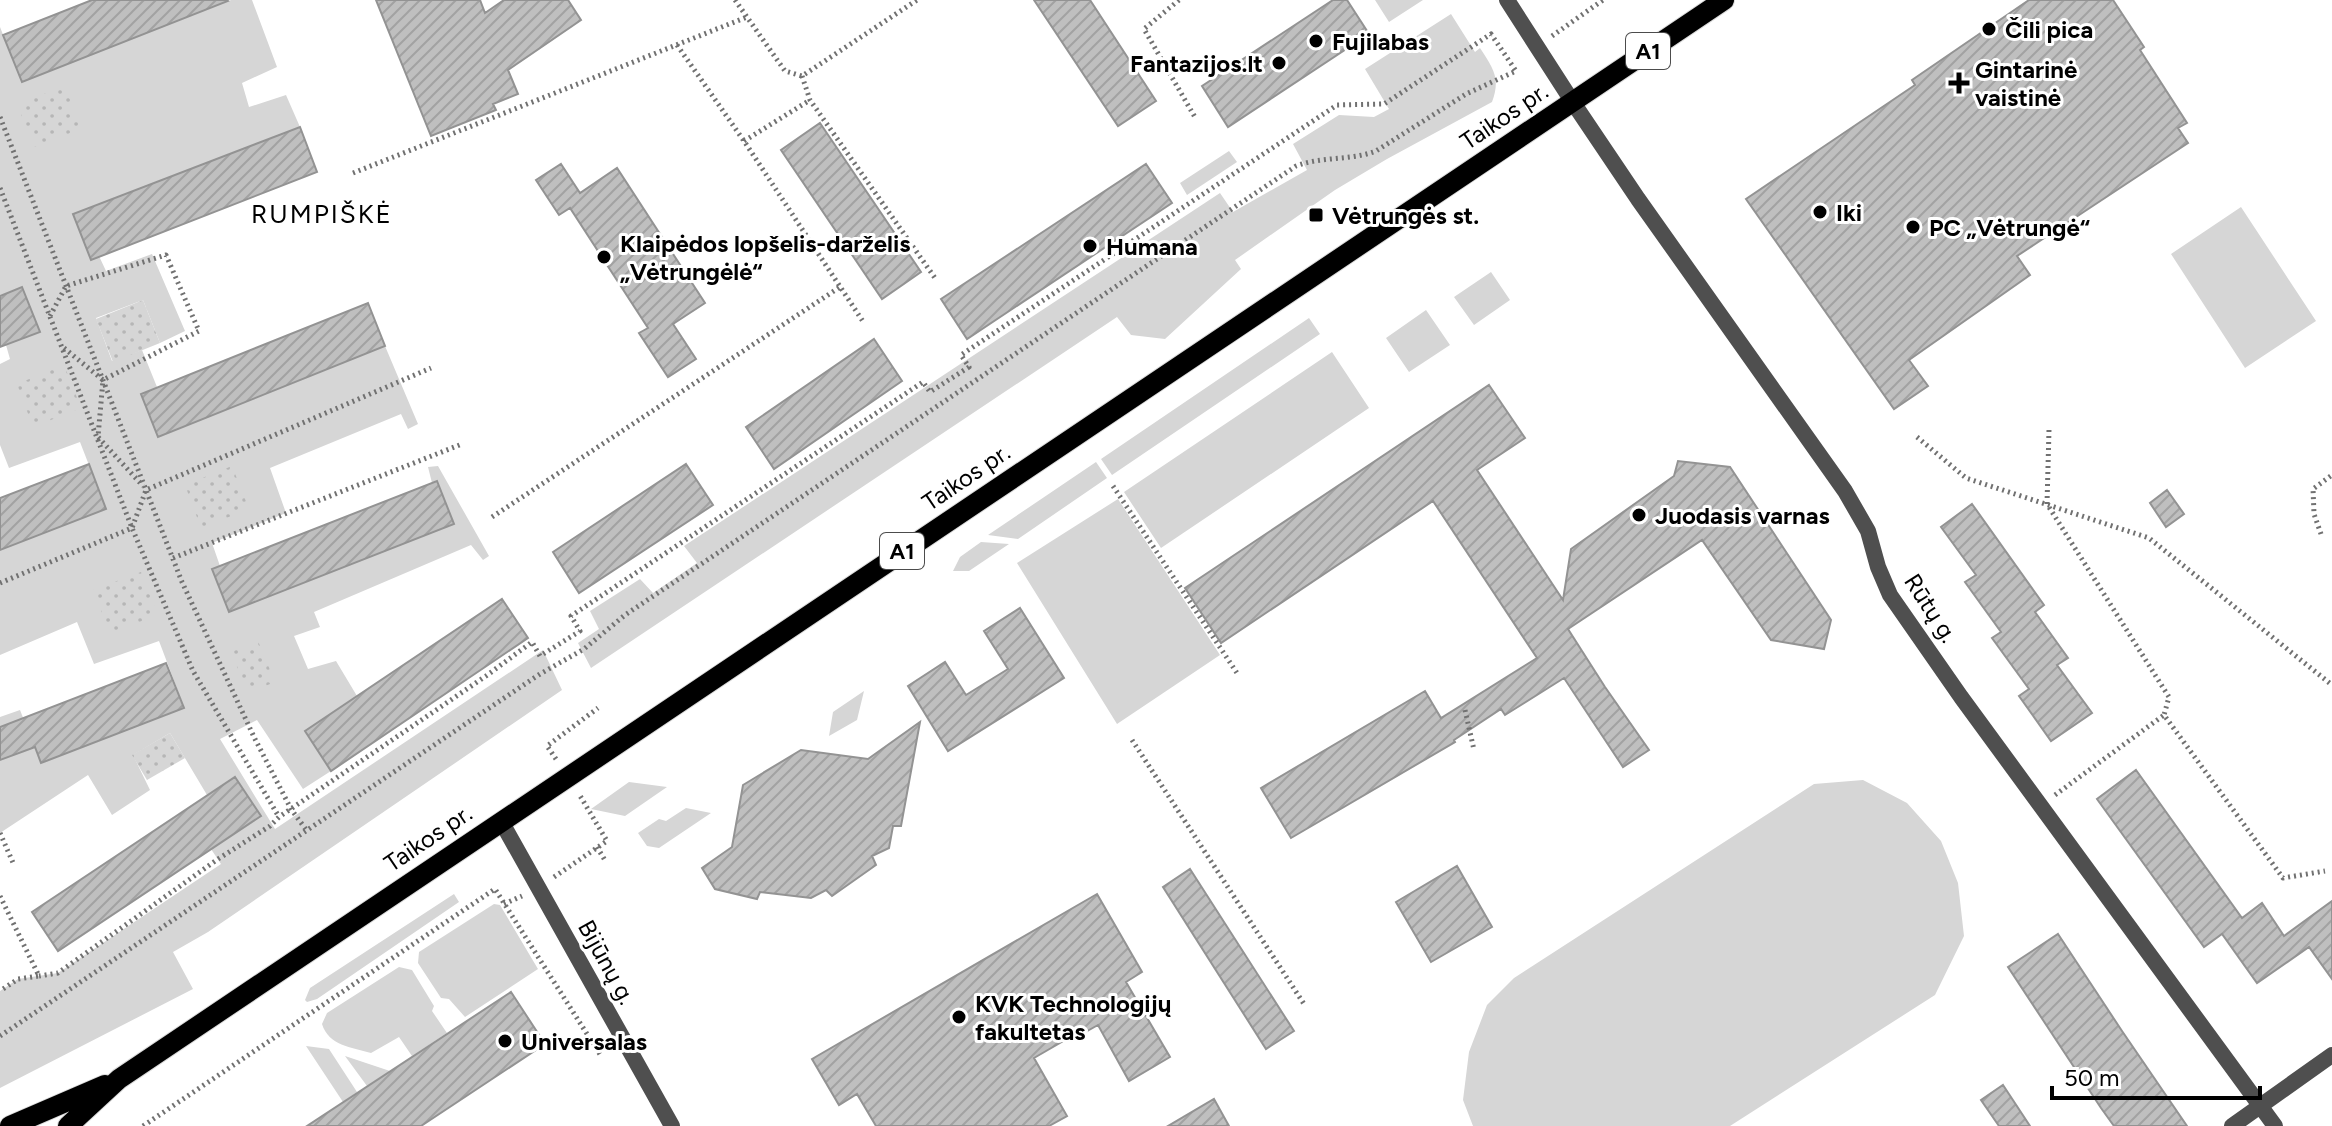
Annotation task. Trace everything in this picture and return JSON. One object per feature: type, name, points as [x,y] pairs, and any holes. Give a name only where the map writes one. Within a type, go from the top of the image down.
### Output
[{"type":"main road","name":"Taikos pr.","points":[[68,1126],[119,1079],[1724,0]]},
{"type":"main road","name":"Taikos pr.","points":[[10,1126],[119,1079]]},
{"type":"street","name":"Rūtų g.","points":[[1507,0],[1646,211],[1845,491],[1868,531],[1890,595],[2275,1126]]},
{"type":"street","name":"Bijūnų g.","points":[[501,821],[672,1126]]},
{"type":"street","points":[[2232,1126],[2332,1055]]},
{"type":"path","points":[[735,0],[785,71],[802,76],[917,0]]},
{"type":"path","points":[[1179,0],[1144,29],[1196,119]]},
{"type":"path","points":[[1538,46],[1603,0]]},
{"type":"path","points":[[353,173],[747,17]]},
{"type":"path","points":[[0,991],[18,979],[58,973],[532,642],[540,656],[580,631],[571,616],[923,382],[930,392],[969,367],[961,355],[1337,105],[1384,104],[1491,34],[1516,71],[1466,94],[1376,151],[1362,157],[1307,162],[1296,166],[625,615],[584,649],[540,674],[0,1036]]},
{"type":"path","points":[[677,45],[864,323]]},
{"type":"path","points":[[802,76],[810,100],[935,278]]},
{"type":"path","points":[[744,141],[810,100]]},
{"type":"path","points":[[0,117],[172,558],[254,737],[291,809],[307,831]]},
{"type":"path","points":[[0,188],[132,528],[193,671],[279,817]]},
{"type":"path","points":[[50,316],[66,286],[166,255],[199,331],[103,380]]},
{"type":"path","points":[[492,517],[840,287]]},
{"type":"path","points":[[62,346],[103,380]]},
{"type":"path","points":[[0,583],[132,528],[146,490],[431,368]]},
{"type":"path","points":[[103,380],[98,437],[146,490]]},
{"type":"path","points":[[2041,805],[2164,715],[2169,697],[2047,504],[2049,430]]},
{"type":"path","points":[[1917,437],[1966,478],[2149,538],[2332,685]]},
{"type":"path","points":[[172,558],[462,444]]},
{"type":"path","points":[[2321,534],[2314,514],[2313,489],[2332,475]]},
{"type":"path","points":[[1113,486],[1237,673]]},
{"type":"path","points":[[1465,710],[1474,750]]},
{"type":"path","points":[[2164,715],[2283,878],[2325,871]]},
{"type":"path","points":[[1132,740],[1304,1004]]},
{"type":"path","points":[[0,833],[14,865]]},
{"type":"path","points":[[597,847],[606,862]]},
{"type":"path","points":[[143,1126],[495,889],[601,1056]]},
{"type":"path","points":[[0,896],[39,976]]},
{"type":"shaded area","points":[[231,0],[252,0],[277,67],[242,83],[249,107],[286,95],[300,127],[73,214],[91,259],[99,256],[106,271],[152,254],[185,331],[160,343],[143,300],[96,318],[112,361],[142,350],[157,387],[141,394],[158,437],[385,346],[418,424],[408,429],[401,414],[270,468],[286,513],[212,543],[220,566],[212,569],[229,612],[453,524],[437,481],[432,483],[428,467],[438,466],[489,556],[483,560],[471,545],[314,612],[320,627],[294,636],[308,669],[336,661],[357,696],[331,771],[303,789],[257,720],[220,739],[275,829],[543,650],[562,690],[208,932],[173,952],[193,989],[0,1088],[0,991],[18,979],[58,973],[221,864],[211,849],[260,816],[235,777],[207,795],[170,733],[133,755],[150,790],[112,815],[88,775],[0,833],[0,717],[20,710],[41,763],[184,707],[159,641],[94,664],[77,622],[0,655],[0,550],[106,509],[80,442],[9,468],[0,445],[0,364],[10,359],[6,345],[40,332],[22,287],[0,296],[0,27],[22,82]]},
{"type":"shaded area","points":[[1375,0],[1423,0],[1389,22]]},
{"type":"shaded area","points":[[1451,14],[1475,52],[1480,48],[1492,68],[1496,86],[1492,102],[1335,190],[1235,260],[1241,269],[1165,339],[1131,335],[1117,317],[591,668],[578,643],[599,629],[590,611],[640,579],[653,593],[697,563],[684,546],[1220,193],[1233,212],[1307,170],[1293,144],[1339,115],[1374,117],[1389,109],[1365,69]]},
{"type":"shaded area","points":[[65,86],[81,129],[34,147],[17,104]]},
{"type":"shaded area","points":[[1229,151],[1237,162],[1187,195],[1180,183]]},
{"type":"shaded area","points":[[2241,207],[2316,321],[2245,368],[2171,254]]},
{"type":"shaded area","points":[[1491,272],[1510,300],[1474,325],[1454,297]]},
{"type":"shaded area","points":[[143,300],[160,343],[113,362],[96,319]]},
{"type":"shaded area","points":[[1426,310],[1450,345],[1409,372],[1386,338]]},
{"type":"shaded area","points":[[1309,318],[1320,334],[1112,475],[1101,459]]},
{"type":"shaded area","points":[[1332,352],[1369,408],[1161,548],[1124,492]]},
{"type":"shaded area","points":[[64,365],[81,408],[33,427],[17,384]]},
{"type":"shaded area","points":[[1096,462],[1107,478],[1018,539],[988,535]]},
{"type":"shaded area","points":[[232,466],[249,509],[201,528],[185,485]]},
{"type":"shaded area","points":[[1118,499],[1220,655],[1117,724],[1017,563]]},
{"type":"shaded area","points":[[981,542],[1009,544],[969,571],[953,571],[960,557]]},
{"type":"shaded area","points":[[141,572],[158,615],[110,633],[93,590]]},
{"type":"shaded area","points":[[258,641],[275,682],[248,693],[231,652]]},
{"type":"shaded area","points":[[864,691],[857,720],[829,736],[833,712]]},
{"type":"shaded area","points":[[170,733],[185,758],[147,780],[132,755]]},
{"type":"shaded area","points":[[1863,780],[1907,803],[1941,841],[1958,883],[1964,936],[1935,995],[1730,1126],[1473,1126],[1463,1100],[1469,1052],[1487,1005],[1514,978],[1814,784]]},
{"type":"shaded area","points":[[629,782],[667,787],[625,816],[591,809]]},
{"type":"shaded area","points":[[686,808],[711,813],[659,848],[647,846],[638,833],[659,819],[666,821]]},
{"type":"shaded area","points":[[454,894],[459,902],[317,999],[305,1000],[310,988]]},
{"type":"shaded area","points":[[494,904],[500,905],[538,969],[465,1017],[449,999],[441,998],[418,963],[419,952]]},
{"type":"shaded area","points":[[399,967],[412,970],[434,1006],[432,1011],[447,1033],[412,1056],[399,1037],[371,1053],[330,1037],[322,1024],[327,1013]]},
{"type":"shaded area","points":[[306,1046],[329,1049],[357,1092],[343,1102]]},
{"type":"shaded area","points":[[345,1056],[390,1071],[367,1086]]},
{"type":"building","points":[[92,0],[228,1],[22,82],[3,35]]},
{"type":"building","points":[[376,0],[480,0],[485,13],[504,0],[568,0],[581,20],[508,70],[518,94],[493,104],[496,110],[431,136]]},
{"type":"building","points":[[1034,0],[1090,0],[1156,101],[1118,126]]},
{"type":"building","points":[[1333,0],[1347,0],[1369,34],[1228,127],[1202,86]]},
{"type":"building","name":"PC „Vėtrungė“","points":[[2029,0],[2113,0],[2144,47],[2140,50],[2187,123],[2178,128],[2188,143],[2017,256],[2030,275],[1909,360],[1928,386],[1894,409],[1746,199],[1915,85],[1912,80]]},
{"type":"building","points":[[820,123],[921,272],[882,299],[781,150]]},
{"type":"building","points":[[300,127],[317,172],[91,260],[73,214]]},
{"type":"building","points":[[561,164],[580,193],[617,168],[705,303],[673,324],[696,359],[668,377],[639,333],[648,328],[570,208],[559,215],[536,180]]},
{"type":"building","points":[[1146,164],[1172,203],[967,339],[941,299]]},
{"type":"building","points":[[22,287],[40,332],[0,347],[0,296]]},
{"type":"building","points":[[368,303],[385,346],[158,437],[141,394]]},
{"type":"building","points":[[874,339],[902,381],[774,469],[746,427]]},
{"type":"building","points":[[1489,385],[1525,438],[1477,470],[1563,600],[1571,549],[1674,476],[1678,461],[1730,467],[1831,620],[1824,649],[1771,640],[1702,540],[1568,629],[1649,750],[1623,767],[1564,678],[1505,715],[1501,709],[1455,742],[1291,838],[1261,788],[1425,691],[1441,718],[1537,658],[1433,501],[1221,643],[1185,588]]},
{"type":"building","points":[[89,464],[106,509],[0,550],[0,498]]},
{"type":"building","points":[[686,464],[713,505],[579,593],[553,552]]},
{"type":"building","points":[[437,481],[454,524],[229,612],[212,569]]},
{"type":"building","points":[[2167,490],[2184,514],[2166,527],[2150,503]]},
{"type":"building","points":[[1972,504],[2044,605],[2035,612],[2068,658],[2057,665],[2092,713],[2051,741],[2019,696],[2029,689],[1992,638],[2001,632],[1965,582],[1976,575],[1941,527]]},
{"type":"building","points":[[502,599],[528,638],[331,771],[305,731]]},
{"type":"building","points":[[1020,608],[1064,678],[948,751],[908,686],[945,662],[966,695],[1008,669],[984,631]]},
{"type":"building","points":[[166,663],[184,708],[41,763],[35,747],[0,760],[0,727]]},
{"type":"building","points":[[920,722],[901,826],[893,826],[889,848],[872,856],[876,865],[832,896],[826,890],[811,898],[760,892],[757,899],[715,889],[702,868],[732,847],[743,785],[801,750],[868,759]]},
{"type":"building","points":[[2136,770],[2242,918],[2262,903],[2284,936],[2332,901],[2332,979],[2309,947],[2257,983],[2222,934],[2204,947],[2097,799]]},
{"type":"building","points":[[235,777],[261,816],[58,951],[32,912]]},
{"type":"building","points":[[1457,866],[1492,927],[1431,962],[1396,902]]},
{"type":"building","points":[[1190,869],[1294,1031],[1266,1049],[1163,887]]},
{"type":"building","name":"KVK Technologijų fakultetas","points":[[1097,894],[1142,972],[1126,982],[1170,1057],[1129,1081],[1098,1025],[1080,1035],[1079,1032],[1034,1058],[1067,1116],[1049,1126],[876,1126],[857,1094],[839,1105],[812,1059]]},
{"type":"building","points":[[2058,934],[2187,1126],[2114,1126],[2101,1108],[2008,967]]},
{"type":"building","points":[[511,992],[545,1044],[421,1126],[307,1126]]},
{"type":"building","points":[[2003,1085],[2030,1126],[1999,1126],[1981,1100]]},
{"type":"building","name":"KVK Technologijų fakultetas","points":[[1214,1099],[1229,1126],[1168,1126]]},
{"type":"place","name":"Čili pica","points":[[1989,29]]},
{"type":"place","name":"Fujilabas","points":[[1316,41]]},
{"type":"place","name":"Fantazijos.lt","points":[[1279,63]]},
{"type":"place","name":"Gintarinė vaistinė","points":[[1959,83]]},
{"type":"place","name":"Iki","points":[[1820,212]]},
{"type":"place","name":"Vėtrungės st.","points":[[1316,215]]},
{"type":"place","name":"PC „Vėtrungė“","points":[[1913,227]]},
{"type":"place","name":"Humana","points":[[1090,246]]},
{"type":"place","name":"Klaipėdos lopšelis-darželis „Vėtrungėlė“","points":[[604,257]]},
{"type":"place","name":"Juodasis varnas","points":[[1639,515]]},
{"type":"place","name":"KVK Technologijų fakultetas","points":[[959,1017]]},
{"type":"place","name":"Universalas","points":[[505,1041]]},
{"type":"district","name":"RUMPIŠKĖ","points":[[322,214]]}]
